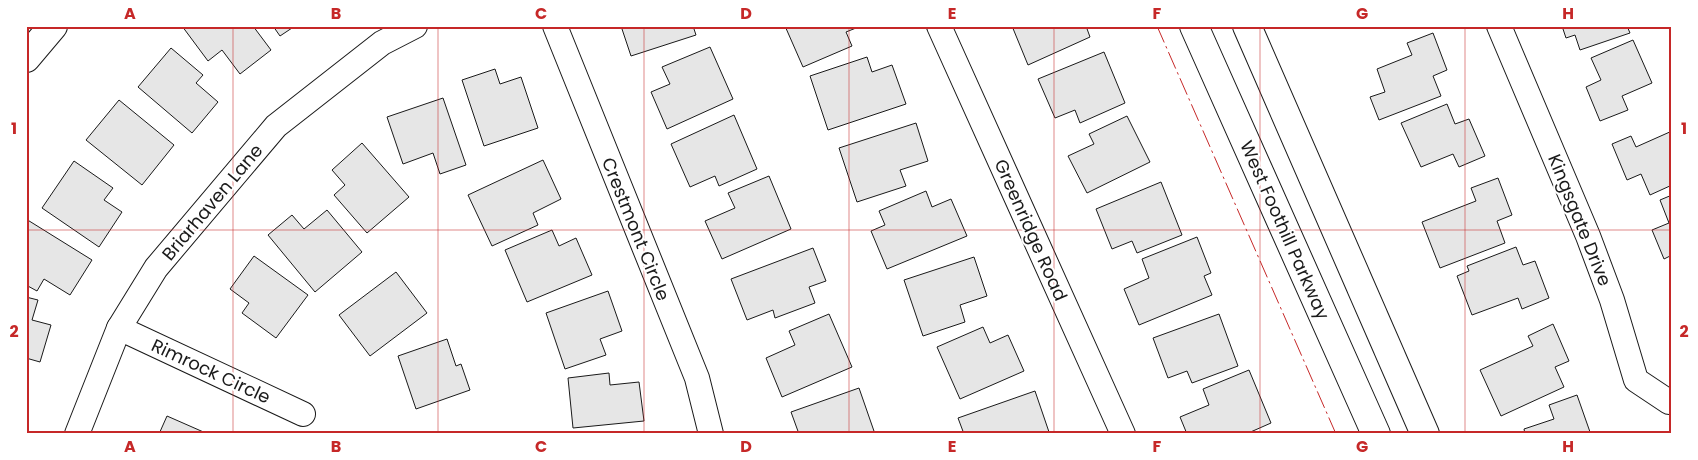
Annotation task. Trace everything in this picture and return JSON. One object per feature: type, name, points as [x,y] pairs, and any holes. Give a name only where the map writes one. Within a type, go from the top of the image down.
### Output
[{"type":"main road","points":[[26,58],[53,26]]},
{"type":"main road","name":"West Foothill Parkway","points":[[1194,26],[1376,434]]},
{"type":"main road","points":[[1247,26],[1425,434]]},
{"type":"street","name":"Briarhaven Lane","points":[[76,434],[119,328],[156,268],[276,126],[382,43],[415,26]]},
{"type":"street","name":"Crestmont Circle","points":[[554,26],[697,378],[711,434]]},
{"type":"street","name":"Greenridge Road","points":[[939,26],[1123,434]]},
{"type":"street","name":"Kingsgate Drive","points":[[1499,26],[1592,246],[1612,300],[1636,380],[1670,402]]},
{"type":"street","name":"Rimrock Circle","points":[[119,328],[303,414]]},
{"type":"building","points":[[182,26],[253,26],[271,50],[240,74],[222,50],[208,61]]},
{"type":"building","points":[[273,26],[295,26],[280,36]]},
{"type":"building","points":[[621,26],[693,26],[696,35],[631,56]]},
{"type":"building","points":[[785,26],[861,26],[846,32],[852,46],[803,67]]},
{"type":"building","points":[[1012,26],[1086,26],[1090,37],[1028,65]]},
{"type":"building","points":[[1562,26],[1627,26],[1630,33],[1580,50],[1575,35],[1566,38]]},
{"type":"building","points":[[1433,33],[1447,70],[1433,76],[1441,96],[1379,120],[1370,97],[1385,92],[1377,69],[1412,55],[1407,43]]},
{"type":"building","points":[[1633,40],[1652,83],[1622,96],[1628,110],[1600,121],[1586,87],[1601,80],[1591,58]]},
{"type":"building","points":[[710,47],[733,99],[667,129],[651,92],[670,84],[662,67]]},
{"type":"building","points":[[171,48],[203,75],[196,83],[218,102],[192,133],[138,87]]},
{"type":"building","points":[[1104,52],[1125,103],[1080,123],[1075,110],[1055,118],[1038,79]]},
{"type":"building","points":[[867,57],[872,72],[892,65],[906,104],[828,130],[810,76]]},
{"type":"building","points":[[495,69],[500,84],[521,77],[538,128],[484,146],[462,80]]},
{"type":"building","points":[[443,98],[466,165],[440,174],[433,153],[403,164],[387,117]]},
{"type":"building","points":[[119,100],[174,145],[142,185],[86,140]]},
{"type":"building","points":[[1447,104],[1455,124],[1469,119],[1485,156],[1459,167],[1453,154],[1421,167],[1401,123]]},
{"type":"building","points":[[734,115],[757,169],[719,186],[715,176],[690,187],[671,144]]},
{"type":"building","points":[[1127,116],[1150,162],[1087,193],[1068,156],[1094,144],[1089,134]]},
{"type":"building","points":[[916,123],[928,161],[900,170],[906,186],[857,202],[839,148]]},
{"type":"building","points":[[1672,131],[1672,185],[1650,195],[1641,174],[1627,180],[1612,144],[1631,136],[1636,147]]},
{"type":"building","points":[[362,143],[409,197],[367,233],[334,195],[345,185],[332,170]]},
{"type":"building","points":[[543,160],[561,199],[533,213],[538,225],[492,246],[468,195]]},
{"type":"building","points":[[74,161],[113,188],[104,200],[122,212],[99,247],[42,208]]},
{"type":"building","points":[[769,176],[791,229],[722,259],[705,221],[735,208],[728,193]]},
{"type":"building","points":[[1498,178],[1512,215],[1497,221],[1505,243],[1440,268],[1422,222],[1476,201],[1471,188]]},
{"type":"building","points":[[1161,182],[1182,235],[1137,253],[1132,241],[1112,249],[1096,209]]},
{"type":"building","points":[[926,191],[932,207],[951,199],[967,236],[887,269],[871,231],[885,225],[879,211]]},
{"type":"building","points":[[1672,195],[1672,255],[1664,259],[1652,230],[1669,223],[1660,200]]},
{"type":"building","points":[[327,210],[362,252],[315,292],[268,235],[292,215],[304,229]]},
{"type":"building","points":[[26,219],[92,260],[70,295],[44,279],[37,291],[26,285]]},
{"type":"building","points":[[552,230],[559,246],[576,238],[592,275],[527,302],[505,250]]},
{"type":"building","points":[[1197,237],[1211,273],[1204,276],[1212,295],[1139,325],[1124,289],[1149,278],[1142,259]]},
{"type":"building","points":[[1516,247],[1523,265],[1535,261],[1549,298],[1522,309],[1518,298],[1472,315],[1457,276],[1469,271],[1467,266]]},
{"type":"building","points":[[813,248],[826,281],[809,287],[815,303],[775,318],[773,310],[747,320],[731,279]]},
{"type":"building","points":[[254,256],[308,295],[276,338],[242,313],[249,303],[230,289]]},
{"type":"building","points":[[974,257],[987,296],[960,305],[965,322],[923,336],[904,280]]},
{"type":"building","points":[[396,272],[427,313],[370,356],[339,315]]},
{"type":"building","points":[[608,291],[622,331],[600,339],[606,355],[565,369],[546,313]]},
{"type":"building","points":[[26,297],[38,300],[32,320],[51,325],[40,362],[26,358]]},
{"type":"building","points":[[829,314],[852,367],[782,397],[766,358],[795,345],[789,331]]},
{"type":"building","points":[[1219,314],[1238,366],[1192,383],[1187,371],[1168,378],[1153,338]]},
{"type":"building","points":[[1553,324],[1569,361],[1555,367],[1564,387],[1501,416],[1480,370],[1533,346],[1528,336]]},
{"type":"building","points":[[983,327],[990,343],[1008,335],[1024,371],[960,399],[937,347]]},
{"type":"building","points":[[447,339],[456,366],[461,364],[470,390],[416,409],[398,356]]},
{"type":"building","points":[[1249,370],[1271,423],[1246,434],[1187,434],[1180,417],[1209,405],[1203,389]]},
{"type":"building","points":[[609,373],[610,385],[639,382],[644,421],[573,428],[568,378]]},
{"type":"building","points":[[859,388],[875,434],[799,434],[791,412]]},
{"type":"building","points":[[1035,391],[1049,432],[1044,434],[964,434],[958,418]]},
{"type":"building","points":[[1577,395],[1590,432],[1586,434],[1525,434],[1524,429],[1554,419],[1549,405]]},
{"type":"building","points":[[167,416],[208,434],[159,434]]},
{"type":"power","points":[[1157,26],[1336,434]]}]
